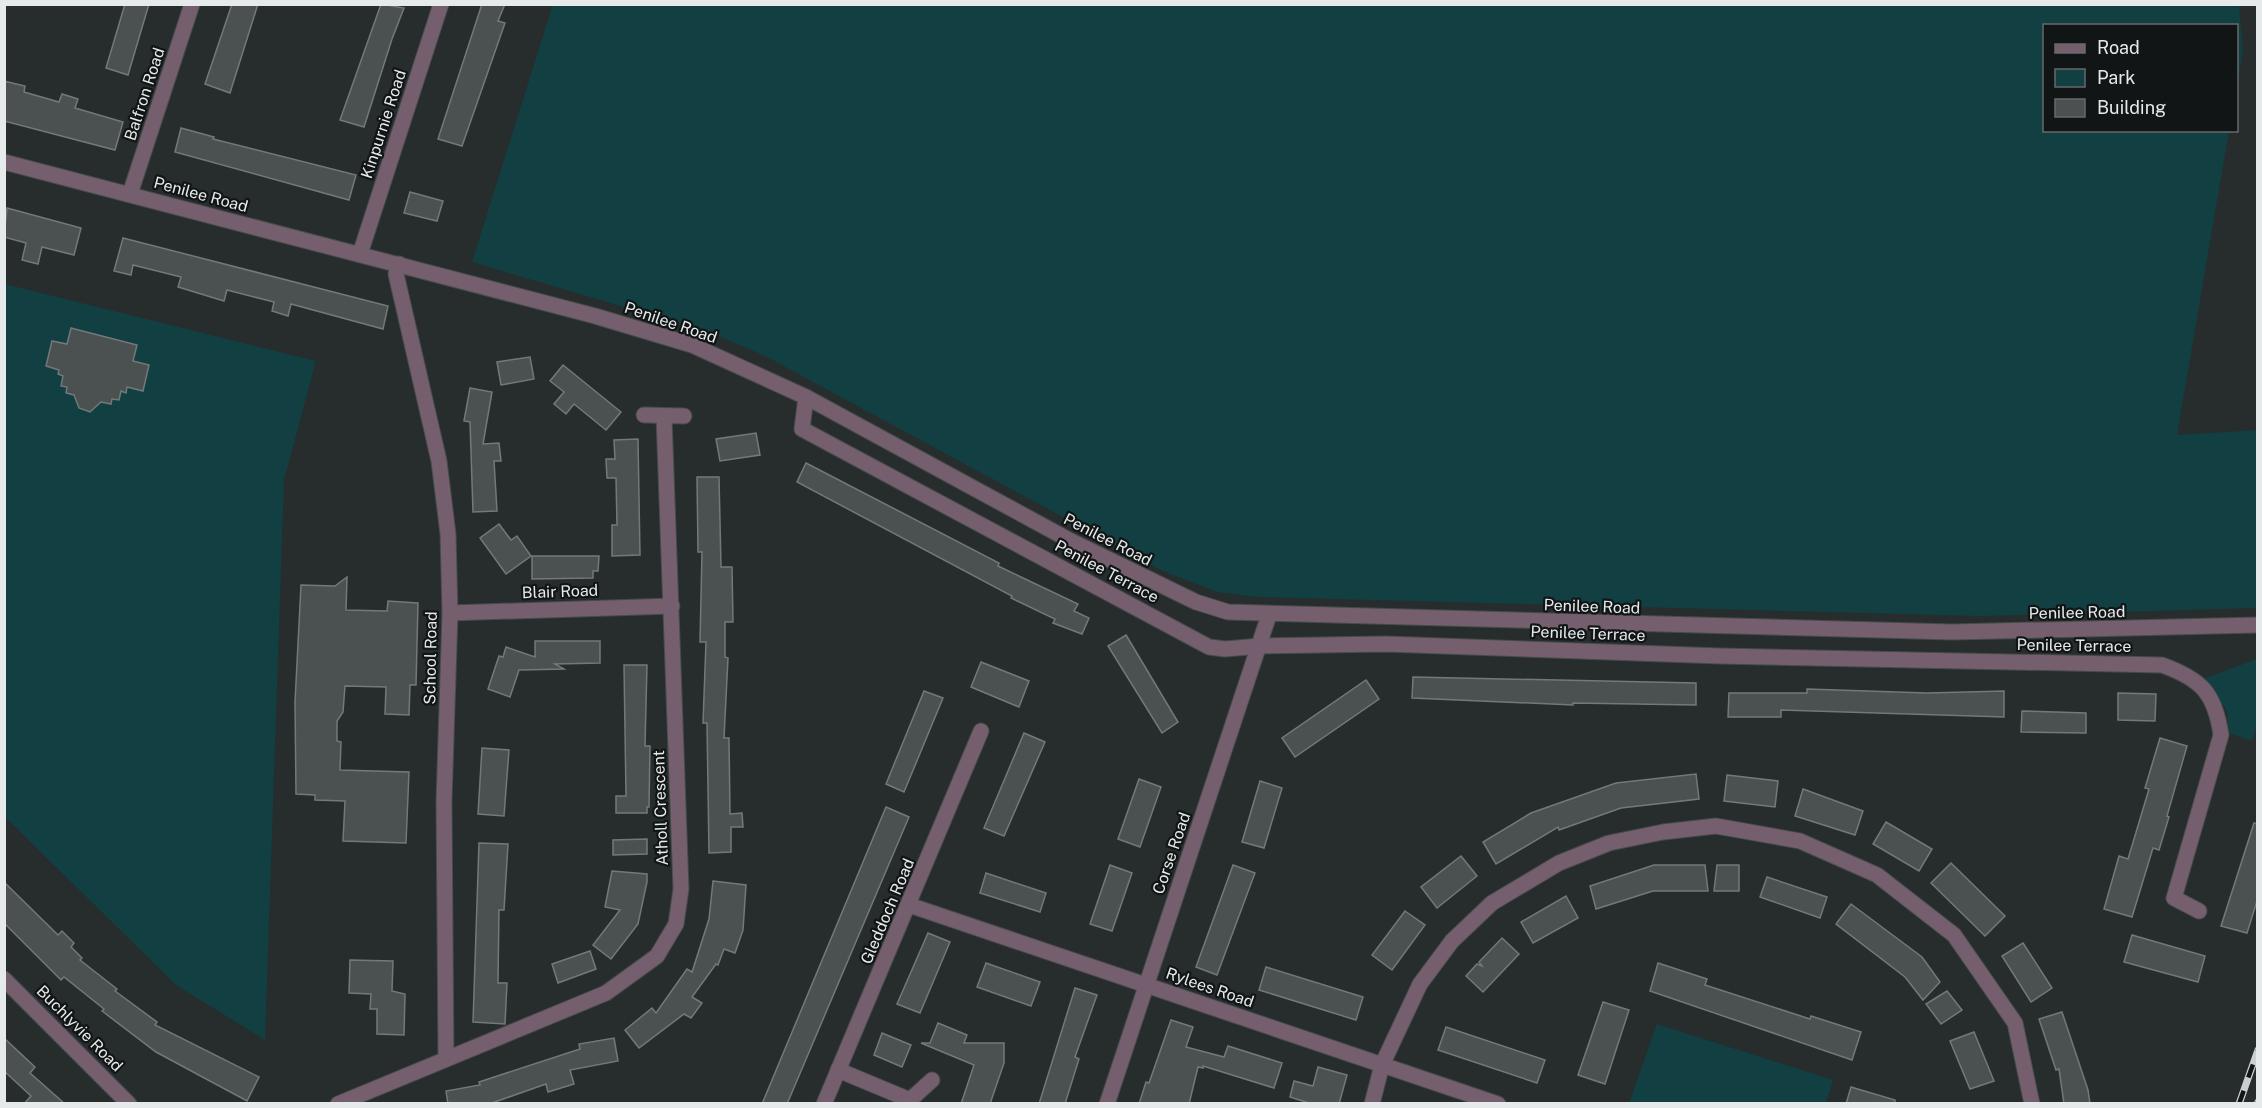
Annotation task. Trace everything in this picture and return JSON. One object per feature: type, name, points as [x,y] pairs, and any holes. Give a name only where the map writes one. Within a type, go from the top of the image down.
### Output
[{"type":"street","name":"Balfron Road","points":[[130,194],[192,4]]},
{"type":"street","name":"Kinpurnie Road","points":[[360,254],[441,4]]},
{"type":"street","name":"Penilee Road","points":[[4,162],[596,316],[692,345],[806,398],[1061,536],[1161,587],[1196,602],[1228,612],[1269,615],[1952,632],[2258,625]]},
{"type":"street","name":"School Road","points":[[399,264],[396,274],[439,461],[448,534],[450,613],[444,801],[446,1059]]},
{"type":"street","name":"Penilee Terrace","points":[[806,398],[802,429],[1209,647],[1225,649],[1260,646],[1386,644],[1720,656],[2162,665],[2188,674],[2205,688],[2218,710],[2221,735],[2174,897],[2199,911]]},
{"type":"street","points":[[644,414],[664,417],[684,416]]},
{"type":"street","name":"Atholl Crescent","points":[[446,1059],[606,993],[657,956],[676,924],[681,889],[664,417]]},
{"type":"street","name":"Blair Road","points":[[450,613],[672,606]]},
{"type":"street","name":"Corse Road","points":[[1107,1104],[1269,615]]},
{"type":"street","name":"Gleddoch Road","points":[[824,1104],[981,731]]},
{"type":"street","points":[[1372,1104],[1382,1065],[1420,984],[1452,941],[1492,903],[1559,863],[1609,843],[1663,832],[1716,826],[1800,841],[1877,875],[1954,936],[2015,1023],[2032,1104]]},
{"type":"street","name":"Rylees Road","points":[[909,905],[1498,1104]]},
{"type":"street","name":"Buchlyvie Road","points":[[4,979],[129,1104]]},
{"type":"street","points":[[338,1104],[446,1059]]},
{"type":"street","points":[[838,1070],[910,1102],[932,1080]]},
{"type":"green space","points":[[553,4],[2239,5],[2243,50],[2238,82],[2238,24],[2043,24],[2043,132],[2229,132],[2177,435],[2257,430],[2257,608],[1980,616],[1256,597],[1217,592],[1163,571],[765,356],[712,333],[472,262]]},
{"type":"green space","points":[[5,284],[316,361],[284,480],[265,1040],[176,985],[5,817]]},
{"type":"green space","points":[[2257,659],[2257,723],[2252,741],[2229,733],[2227,711],[2205,678]]},
{"type":"green space","points":[[1657,1024],[1833,1080],[1826,1103],[1629,1103]]},
{"type":"building","points":[[125,4],[149,4],[128,75],[106,68]]},
{"type":"building","points":[[232,4],[258,4],[230,93],[205,84]]},
{"type":"building","points":[[381,4],[404,8],[364,127],[340,120]]},
{"type":"building","points":[[482,4],[505,4],[498,21],[505,23],[462,146],[438,139]]},
{"type":"building","points":[[4,81],[25,86],[24,92],[59,102],[62,94],[78,99],[75,108],[123,122],[115,150],[4,121]]},
{"type":"building","points":[[181,128],[214,137],[213,139],[356,175],[349,200],[175,152]]},
{"type":"building","points":[[410,192],[443,201],[437,221],[404,213]]},
{"type":"building","points":[[7,208],[81,228],[74,255],[42,247],[38,264],[22,260],[26,243],[4,237]]},
{"type":"building","points":[[123,238],[388,306],[383,329],[291,304],[288,316],[272,311],[274,302],[227,290],[224,301],[178,287],[181,277],[133,265],[131,275],[114,271]]},
{"type":"building","points":[[71,328],[137,345],[133,361],[149,365],[143,391],[127,387],[126,393],[121,391],[119,400],[112,399],[111,404],[101,402],[90,412],[79,408],[74,395],[66,393],[67,387],[61,386],[63,376],[58,374],[59,370],[46,366],[52,341],[67,344]]},
{"type":"building","points":[[530,357],[534,379],[501,385],[497,362]]},
{"type":"building","points":[[563,365],[621,412],[606,430],[574,404],[566,414],[554,404],[564,392],[550,381]]},
{"type":"building","points":[[470,388],[492,392],[483,444],[499,443],[501,461],[494,461],[497,511],[473,512],[470,422],[464,421]]},
{"type":"building","points":[[756,433],[760,455],[720,461],[716,439]]},
{"type":"building","points":[[638,439],[640,555],[612,556],[612,525],[617,525],[616,478],[607,478],[606,459],[615,459],[614,440]]},
{"type":"building","points":[[806,463],[999,563],[998,566],[1078,604],[1074,611],[1089,618],[1082,634],[1053,623],[1055,619],[1011,598],[1012,596],[797,482]]},
{"type":"building","points":[[697,477],[719,477],[721,567],[732,567],[733,622],[725,622],[725,657],[728,658],[724,738],[729,738],[730,814],[742,813],[743,827],[731,827],[731,852],[709,853],[707,723],[703,723],[706,642],[700,642],[702,552],[698,552]]},
{"type":"building","points":[[499,524],[511,540],[517,536],[531,556],[506,574],[480,538]]},
{"type":"building","points":[[532,556],[599,556],[598,571],[593,571],[593,578],[532,579]]},
{"type":"building","points":[[347,577],[346,610],[387,611],[388,601],[418,603],[416,685],[410,685],[409,715],[385,714],[386,687],[345,686],[343,712],[337,721],[337,741],[341,742],[340,770],[409,772],[406,843],[343,841],[345,801],[315,800],[315,795],[296,794],[295,702],[301,585],[335,586]]},
{"type":"building","points":[[1126,635],[1178,722],[1162,733],[1108,646]]},
{"type":"building","points":[[535,641],[600,641],[600,663],[555,664],[564,669],[519,670],[510,697],[488,689],[499,656],[503,657],[506,647],[535,657]]},
{"type":"building","points":[[981,662],[1029,681],[1019,707],[971,687]]},
{"type":"building","points":[[624,665],[647,665],[645,746],[650,746],[647,813],[616,813],[616,796],[626,796]]},
{"type":"building","points":[[1413,677],[1696,683],[1696,705],[1573,703],[1573,705],[1412,698]]},
{"type":"building","points":[[1366,680],[1379,699],[1295,757],[1282,738]]},
{"type":"building","points":[[1807,689],[1927,693],[2004,691],[2004,717],[1781,710],[1781,717],[1728,717],[1729,693],[1807,693]]},
{"type":"building","points":[[924,691],[943,698],[904,792],[886,784]]},
{"type":"building","points":[[2118,693],[2156,694],[2155,721],[2118,720]]},
{"type":"building","points":[[2022,711],[2086,713],[2086,733],[2021,732]]},
{"type":"building","points":[[1024,733],[1045,742],[1004,836],[984,828]]},
{"type":"building","points":[[2160,738],[2187,746],[2159,850],[2153,848],[2132,917],[2104,909],[2119,856],[2128,859],[2149,789],[2145,788]]},
{"type":"building","points":[[482,748],[509,750],[504,816],[478,814]]},
{"type":"building","points":[[1696,774],[1699,799],[1621,808],[1559,830],[1558,827],[1496,864],[1483,842],[1531,813],[1616,783]]},
{"type":"building","points":[[1727,775],[1778,781],[1775,807],[1724,801]]},
{"type":"building","points":[[1139,779],[1161,787],[1140,847],[1118,839]]},
{"type":"building","points":[[1260,781],[1282,788],[1264,848],[1242,842]]},
{"type":"building","points":[[1803,789],[1863,811],[1855,835],[1795,816]]},
{"type":"building","points":[[886,807],[909,817],[787,1104],[762,1104]]},
{"type":"building","points":[[1886,822],[1932,849],[1919,871],[1873,844]]},
{"type":"building","points":[[2254,823],[2258,824],[2258,898],[2247,933],[2221,926]]},
{"type":"building","points":[[647,839],[647,854],[613,855],[613,840]]},
{"type":"building","points":[[479,843],[508,844],[504,910],[499,910],[498,983],[507,983],[505,1024],[473,1022]]},
{"type":"building","points":[[1461,856],[1477,876],[1437,908],[1421,887]]},
{"type":"building","points":[[1951,863],[2005,916],[1985,936],[1931,883]]},
{"type":"building","points":[[1110,865],[1132,873],[1112,931],[1090,924]]},
{"type":"building","points":[[1233,865],[1255,873],[1217,975],[1196,967]]},
{"type":"building","points":[[1654,865],[1705,865],[1708,891],[1653,891],[1596,909],[1590,886]]},
{"type":"building","points":[[1717,865],[1739,865],[1739,891],[1714,891]]},
{"type":"building","points":[[612,871],[647,874],[647,882],[638,924],[611,959],[593,945],[620,910],[605,907]]},
{"type":"building","points":[[986,873],[1046,893],[1040,912],[980,893]]},
{"type":"building","points":[[1767,877],[1827,897],[1820,918],[1760,897]]},
{"type":"building","points":[[713,881],[746,885],[743,930],[735,953],[724,949],[718,965],[716,964],[692,997],[702,1003],[691,1018],[684,1014],[639,1048],[625,1030],[652,1008],[656,1013],[687,969],[692,972],[709,919]]},
{"type":"building","points":[[4,882],[58,935],[62,931],[74,943],[71,947],[82,958],[80,960],[117,989],[115,991],[157,1022],[155,1025],[259,1077],[247,1101],[156,1052],[102,1011],[104,1009],[64,977],[61,980],[4,923]]},
{"type":"building","points":[[1566,896],[1578,918],[1533,943],[1521,922]]},
{"type":"building","points":[[1851,904],[1922,957],[1940,982],[1923,1000],[1905,977],[1836,924]]},
{"type":"building","points":[[1405,911],[1425,925],[1392,970],[1372,955]]},
{"type":"building","points":[[928,933],[950,942],[920,1013],[897,1004]]},
{"type":"building","points":[[2132,935],[2205,956],[2198,982],[2124,962]]},
{"type":"building","points":[[1502,938],[1519,954],[1483,992],[1466,976],[1477,964],[1482,966],[1479,962]]},
{"type":"building","points":[[2023,943],[2052,988],[2031,1002],[2002,956]]},
{"type":"building","points":[[590,951],[596,969],[558,983],[552,964]]},
{"type":"building","points":[[350,960],[393,961],[392,991],[405,994],[404,1035],[377,1034],[377,1009],[370,1009],[371,994],[349,993]]},
{"type":"building","points":[[986,963],[1040,982],[1031,1006],[977,987]]},
{"type":"building","points":[[1658,963],[1707,979],[1705,985],[1810,1019],[1811,1016],[1861,1032],[1852,1060],[1650,991]]},
{"type":"building","points":[[1266,967],[1363,997],[1356,1020],[1259,990]]},
{"type":"building","points":[[1075,988],[1097,995],[1075,1057],[1079,1059],[1065,1104],[1039,1104]]},
{"type":"building","points":[[1947,991],[1962,1010],[1941,1024],[1926,1004]]},
{"type":"building","points":[[1603,1002],[1629,1010],[1605,1084],[1578,1075]]},
{"type":"building","points":[[2062,1012],[2088,1090],[2090,1104],[2064,1104],[2059,1069],[2056,1070],[2039,1019]]},
{"type":"building","points":[[1171,1020],[1193,1027],[1186,1047],[1224,1057],[1228,1046],[1282,1063],[1274,1088],[1203,1066],[1203,1068],[1198,1067],[1189,1104],[1139,1104],[1146,1082],[1149,1083]]},
{"type":"building","points":[[938,1023],[967,1035],[964,1043],[1004,1043],[1004,1063],[990,1104],[961,1104],[974,1065],[921,1043],[930,1043]]},
{"type":"building","points":[[1446,1027],[1545,1060],[1537,1083],[1438,1050]]},
{"type":"building","points":[[1974,1032],[1994,1081],[1970,1089],[1950,1041]]},
{"type":"building","points":[[882,1033],[911,1045],[902,1067],[874,1055]]},
{"type":"building","points":[[4,1038],[35,1067],[30,1073],[65,1104],[24,1104],[31,1096],[4,1071]]},
{"type":"building","points":[[614,1038],[618,1061],[570,1070],[574,1084],[548,1092],[546,1084],[489,1104],[448,1104],[446,1091],[480,1085],[479,1082],[580,1049],[579,1044]]},
{"type":"building","points":[[1318,1067],[1347,1075],[1339,1104],[1312,1104],[1290,1097],[1294,1081],[1313,1086]]},
{"type":"building","points":[[1851,1087],[1895,1100],[1895,1104],[1846,1104]]},
{"type":"railway","points":[[2239,1104],[2258,1050]]}]
